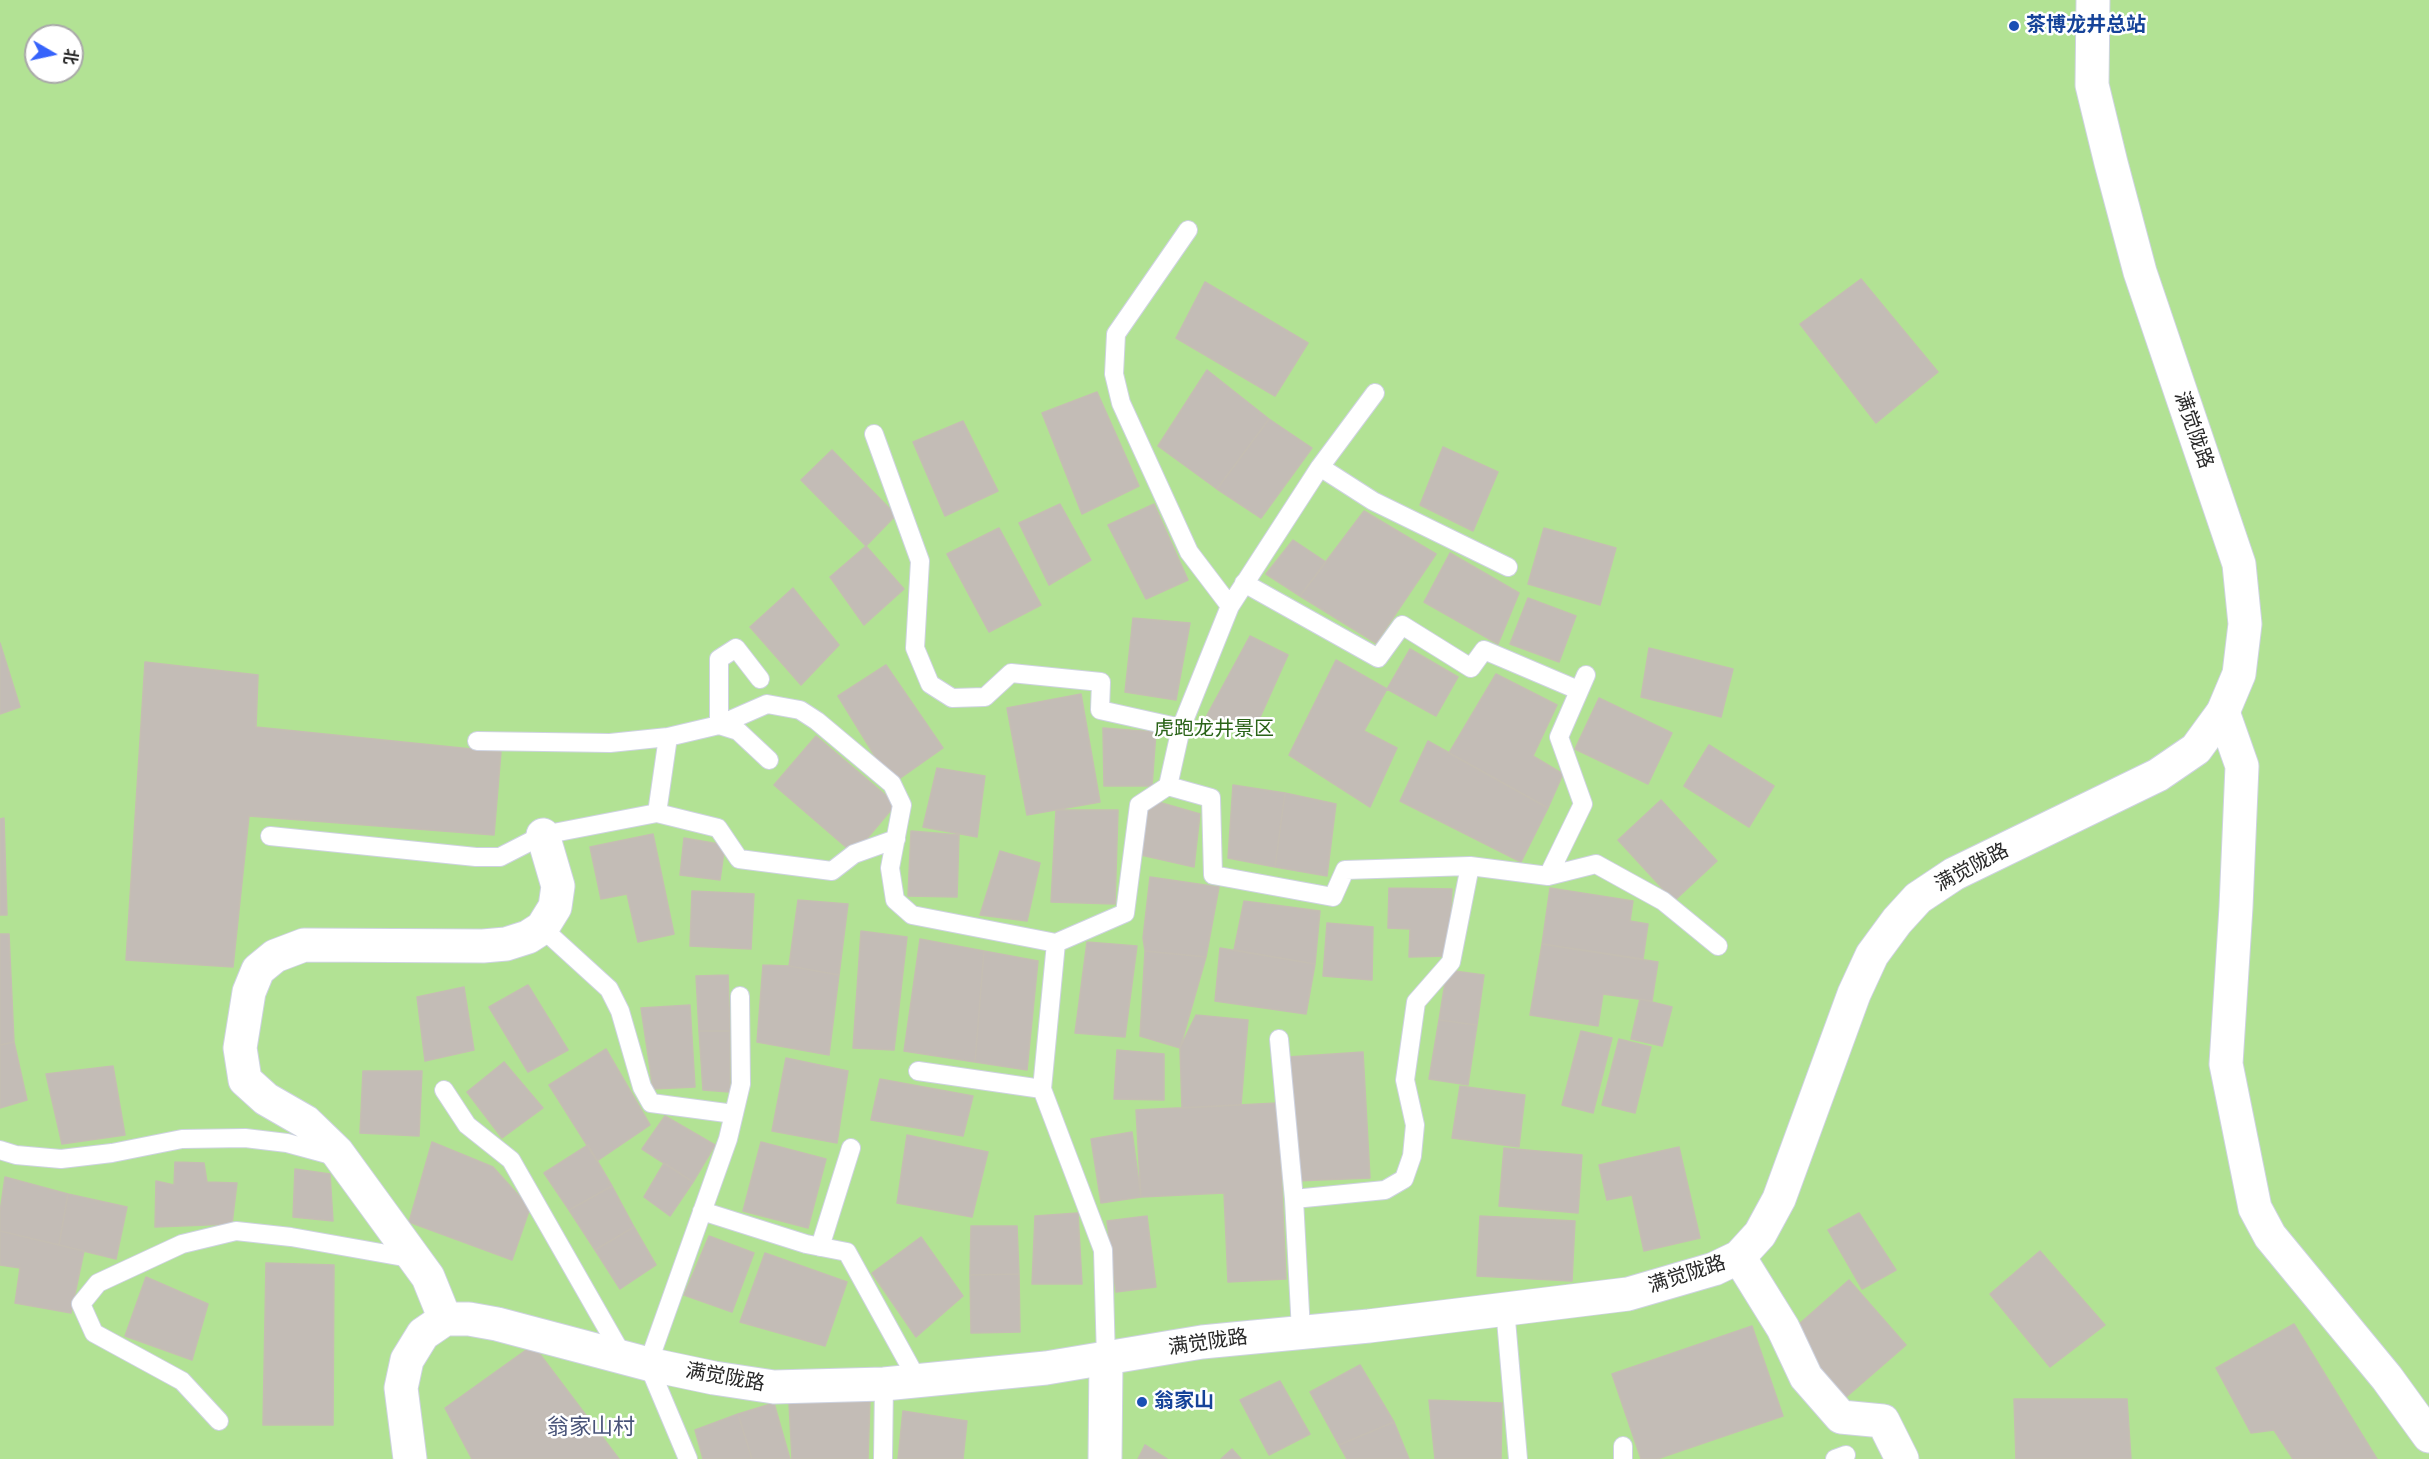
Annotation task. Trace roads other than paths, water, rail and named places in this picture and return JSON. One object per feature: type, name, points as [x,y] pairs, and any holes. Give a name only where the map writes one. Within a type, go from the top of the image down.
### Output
[{"type":"street","name":"满觉陇路","points":[[445,1319],[470,1318],[636,1361],[714,1378],[774,1387],[885,1384],[916,1379],[1046,1368],[1202,1342],[1369,1326],[1628,1294],[1714,1269],[1739,1257],[1760,1234],[1779,1199],[1854,994],[1872,956],[1897,921],[1918,898],[1954,874],[2158,775],[2196,749],[2223,712],[2239,674],[2245,624],[2239,564],[2140,272],[2111,163],[2092,85],[2093,0]]},
{"type":"street","points":[[2223,712],[2242,766],[2226,1064],[2255,1208],[2270,1236],[2387,1378],[2429,1436]]},
{"type":"street","points":[[410,1459],[401,1388],[407,1360],[423,1334],[445,1319],[428,1277],[342,1158],[306,1122],[266,1099],[245,1080],[240,1048],[249,992],[258,970],[275,956],[304,945],[483,946],[506,944],[528,937],[542,928],[555,907],[558,886],[543,835]]},
{"type":"street","points":[[1739,1257],[1783,1328],[1806,1377],[1841,1417],[1883,1421],[1902,1459]]},
{"type":"street","points":[[1106,1359],[1106,1459]]},
{"type":"lane","points":[[1188,230],[1116,334],[1114,374],[1120,403],[1189,552],[1230,606]]},
{"type":"lane","points":[[477,741],[610,743],[668,737],[719,725],[766,704],[800,710],[818,721],[892,784],[902,805],[890,868],[895,900],[912,915],[1056,943],[1125,913],[1139,805],[1167,786],[1181,728],[1230,606],[1320,467],[1375,393]]},
{"type":"lane","points":[[874,434],[920,561],[915,648],[930,684],[952,698],[985,697],[1011,673],[1101,682],[1100,711],[1181,728]]},
{"type":"lane","points":[[1320,467],[1373,501],[1508,567]]},
{"type":"lane","points":[[1244,583],[1378,658],[1402,625],[1471,668],[1484,651],[1582,682],[1559,737],[1583,804],[1548,876]]},
{"type":"lane","points":[[719,725],[719,659],[736,648],[760,679]]},
{"type":"lane","points":[[719,725],[738,731],[769,760]]},
{"type":"lane","points":[[657,813],[668,737]]},
{"type":"lane","points":[[1167,786],[1211,798],[1213,875],[1334,897],[1345,870],[1470,866],[1548,876],[1596,864],[1663,901],[1718,946]]},
{"type":"lane","points":[[270,836],[476,857],[500,857],[543,835],[657,813],[718,828],[739,859],[832,872],[854,854],[896,839]]},
{"type":"lane","points":[[1294,1199],[1385,1190],[1404,1179],[1412,1156],[1415,1125],[1405,1080],[1416,1002],[1451,962],[1470,866]]},
{"type":"lane","points":[[542,928],[609,989],[620,1011],[642,1087],[651,1103],[734,1114]]},
{"type":"lane","points":[[1056,943],[1042,1089],[1103,1250],[1106,1359]]},
{"type":"lane","points":[[636,1361],[702,1211],[728,1139],[741,1084],[740,996]]},
{"type":"lane","points":[[1279,1040],[1294,1199],[1301,1331]]},
{"type":"lane","points":[[918,1071],[1042,1089]]},
{"type":"lane","points":[[444,1090],[467,1125],[511,1160],[636,1361],[687,1459]]},
{"type":"lane","points":[[0,1150],[16,1155],[62,1159],[112,1153],[182,1139],[245,1138],[287,1143],[342,1158]]},
{"type":"lane","points":[[820,1247],[851,1148]]},
{"type":"lane","points":[[702,1211],[820,1247],[847,1252],[916,1379]]},
{"type":"lane","points":[[219,1421],[182,1381],[94,1333],[81,1304],[98,1283],[182,1244],[236,1231],[291,1237],[415,1259]]},
{"type":"lane","points":[[1505,1308],[1518,1459]]},
{"type":"lane","points":[[883,1459],[885,1384]]},
{"type":"place","name":"茶博龙井总站","points":[[2014,26]]},
{"type":"place","name":"翁家山","points":[[1142,1402]]},
{"type":"district","name":"翁家山村","points":[[591,1428]]},
{"type":"park label","name":"虎跑龙井景区","points":[[1214,730]]}]
